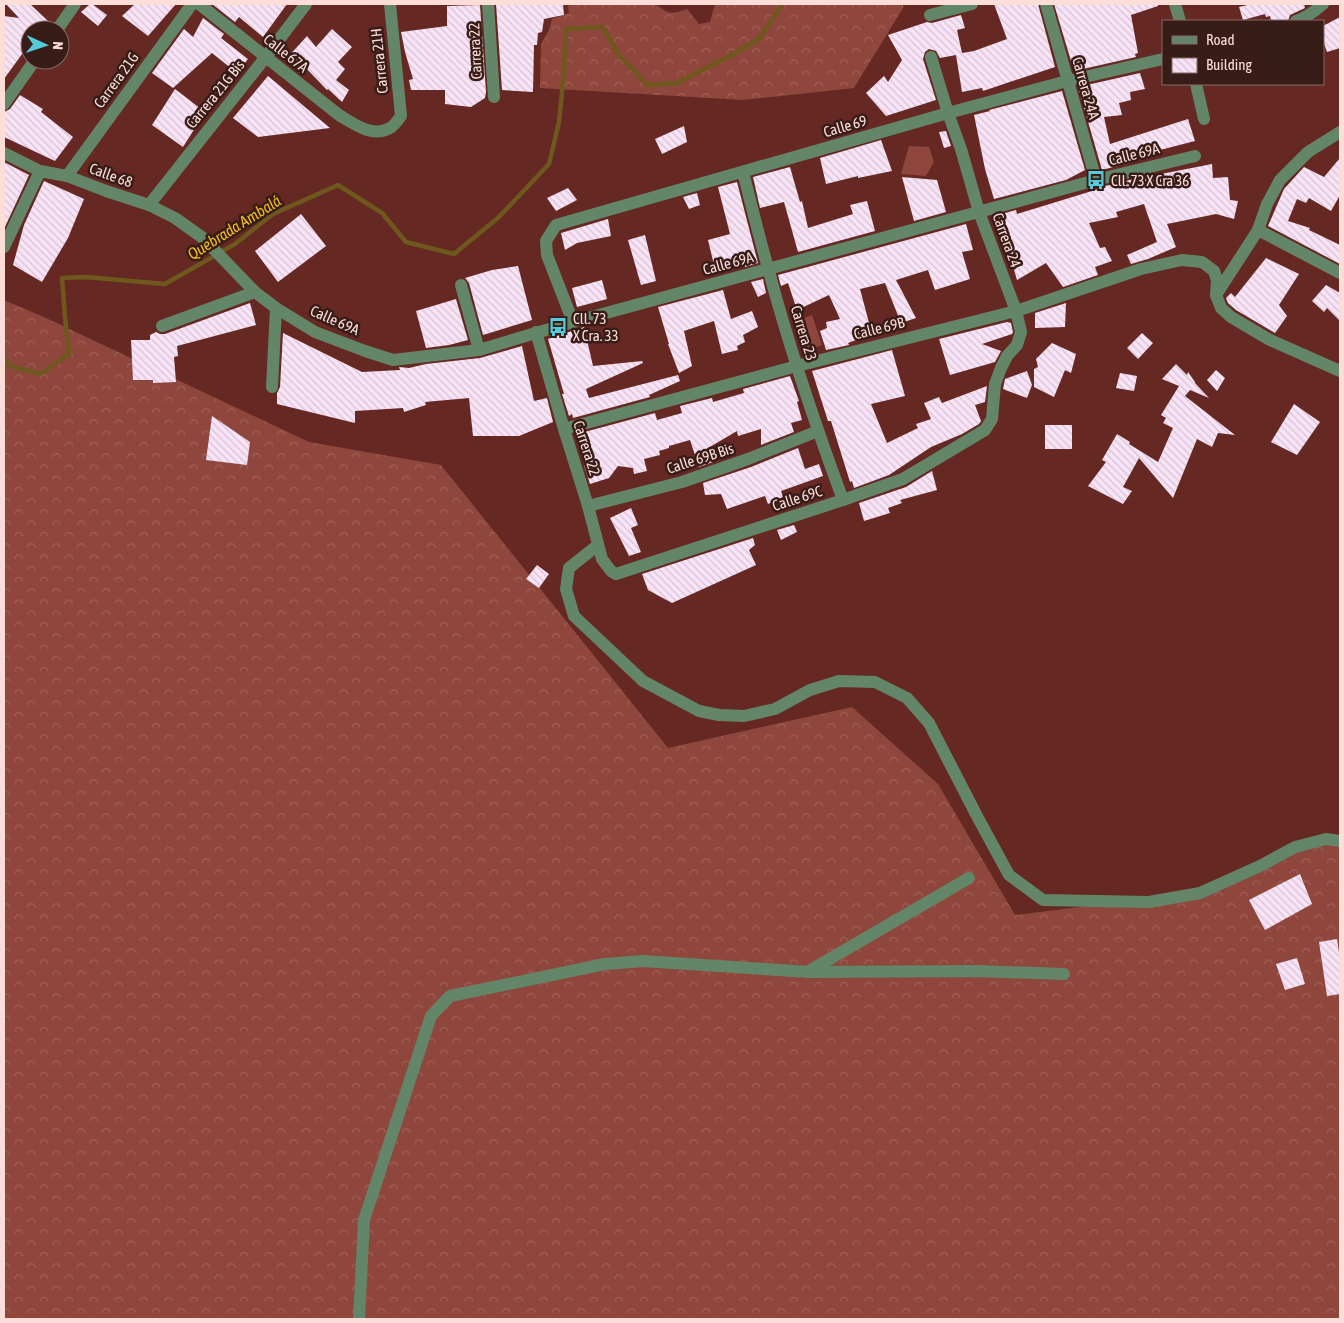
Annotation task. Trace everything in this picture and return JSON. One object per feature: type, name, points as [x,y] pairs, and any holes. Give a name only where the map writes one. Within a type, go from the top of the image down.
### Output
[{"type":"street","points":[[63,20],[75,4]]},
{"type":"street","name":"Carrera 21G","points":[[67,176],[192,4]]},
{"type":"street","name":"Calle 67A","points":[[199,4],[265,58],[356,126]]},
{"type":"street","name":"Carrera 21G Bis","points":[[149,205],[306,4]]},
{"type":"street","name":"Carrera 21H","points":[[356,126],[374,132],[391,128],[401,116],[392,4]]},
{"type":"street","name":"Carrera 22","points":[[488,4],[494,97]]},
{"type":"street","points":[[930,16],[972,4]]},
{"type":"street","name":"Carrera 24A","points":[[1046,4],[1096,180]]},
{"type":"street","points":[[1175,4],[1180,20]]},
{"type":"street","points":[[1302,20],[1323,4]]},
{"type":"street","name":"Carrera 24","points":[[931,57],[948,113],[962,149],[979,212],[1016,311],[1021,332],[1017,345],[1007,356],[995,384],[992,419],[985,430]]},
{"type":"street","name":"Calle 69","points":[[573,322],[547,255],[546,241],[556,226],[948,113],[1067,81],[1162,59]]},
{"type":"street","points":[[4,104],[28,70]]},
{"type":"street","points":[[1196,85],[1204,119]]},
{"type":"street","points":[[1340,132],[1308,152],[1280,180],[1267,204],[1258,230],[1216,295],[1220,308],[1231,318],[1270,340],[1340,372]]},
{"type":"street","name":"Calle 68","points":[[4,153],[40,171],[67,176],[149,205],[174,218],[203,238],[255,292]]},
{"type":"street","name":"Calle 69A","points":[[276,308],[315,332],[393,360],[479,350],[536,332],[1096,180],[1195,156]]},
{"type":"street","points":[[4,247],[40,171]]},
{"type":"street","name":"Carrera 23","points":[[743,172],[768,269],[797,366],[843,500]]},
{"type":"street","points":[[1258,230],[1340,273]]},
{"type":"street","name":"Calle 69B","points":[[564,429],[797,366],[1016,311],[1140,269],[1182,260],[1202,262],[1214,271],[1217,280],[1216,295]]},
{"type":"street","points":[[461,285],[479,350]]},
{"type":"street","points":[[162,326],[255,292],[276,308],[272,387]]},
{"type":"street","name":"Carrera 22","points":[[536,332],[602,559],[611,571]]},
{"type":"street","name":"Calle 69C","points":[[611,571],[616,574],[904,479],[985,430]]},
{"type":"street","name":"Calle 69B Bis","points":[[588,506],[682,482],[748,459],[818,431]]},
{"type":"street","points":[[598,545],[568,568],[566,589],[574,616],[643,682],[699,712],[744,716],[775,709],[810,690],[839,682],[875,682],[907,698],[929,722],[1009,875],[1043,900],[1149,902],[1200,893],[1260,866],[1295,847],[1326,839],[1340,841]]},
{"type":"street","points":[[808,972],[969,878]]},
{"type":"street","points":[[359,1319],[364,1220],[431,1016],[450,996],[605,964],[643,961],[808,972],[978,971],[1064,974]]},
{"type":"green space","points":[[568,4],[655,4],[663,10],[670,12],[687,9],[699,24],[710,22],[715,4],[903,4],[903,8],[854,88],[743,100],[540,88],[541,44],[549,30],[552,19],[569,13]]},
{"type":"green space","points":[[909,146],[929,147],[934,162],[926,176],[901,174]]},
{"type":"green space","points":[[4,300],[309,442],[441,465],[668,748],[852,707],[938,784],[1015,915],[1199,892],[1296,841],[1340,845],[1340,1319],[4,1319]]},
{"type":"green space","points":[[812,315],[822,345],[805,352],[797,321]]},
{"type":"building","points":[[6,4],[30,4],[47,20],[20,20],[20,57],[4,79],[4,16],[19,18]]},
{"type":"building","points":[[90,4],[107,15],[98,26],[81,12]]},
{"type":"building","points":[[135,4],[176,4],[148,36],[122,16]]},
{"type":"building","points":[[212,4],[287,4],[263,37],[239,17],[235,22]]},
{"type":"building","points":[[496,4],[563,4],[564,15],[544,19],[542,32],[538,33],[537,45],[534,45],[533,92],[502,90]]},
{"type":"building","points":[[994,4],[1038,4],[1055,67],[983,91],[982,88],[962,92],[956,55],[940,58],[936,51],[929,49],[925,52],[923,59],[936,100],[886,116],[866,93],[884,76],[888,82],[902,60],[888,35],[927,22],[932,23],[961,15],[965,28],[957,30],[962,53],[974,51],[1007,39]]},
{"type":"building","points":[[1054,4],[1158,4],[1158,6],[1131,15],[1138,53],[1135,54],[1136,57],[1074,71]]},
{"type":"building","points":[[1252,4],[1304,4],[1305,8],[1290,15],[1288,20],[1271,20],[1270,16],[1266,17],[1265,14],[1243,20],[1239,7]]},
{"type":"building","points":[[480,5],[485,98],[471,107],[445,104],[445,90],[411,90],[409,80],[413,79],[401,32],[447,26],[447,6]]},
{"type":"building","points":[[1340,17],[1340,48],[1327,52],[1324,43],[1324,25]]},
{"type":"building","points":[[203,18],[224,34],[221,38],[248,59],[237,73],[212,53],[173,88],[152,73],[184,29],[193,37]]},
{"type":"building","points":[[332,29],[352,47],[338,62],[345,69],[336,80],[349,90],[342,102],[327,90],[304,66],[300,71],[288,57],[307,36],[316,47]]},
{"type":"building","points":[[1140,73],[1145,89],[1130,92],[1131,100],[1119,103],[1122,115],[1104,117],[1110,144],[1188,119],[1195,141],[1125,159],[1125,164],[1102,170],[1078,87]]},
{"type":"building","points":[[268,76],[330,128],[258,137],[233,118]]},
{"type":"building","points":[[175,89],[205,112],[183,147],[152,125]]},
{"type":"building","points":[[1062,91],[1085,170],[1066,180],[994,199],[985,169],[974,115]]},
{"type":"building","points":[[20,95],[43,109],[41,112],[73,137],[55,161],[4,137],[4,112],[10,109]]},
{"type":"building","points":[[684,126],[687,142],[662,154],[655,139]]},
{"type":"building","points":[[946,131],[951,146],[944,148],[939,132]]},
{"type":"building","points":[[881,140],[892,171],[858,178],[858,176],[826,184],[820,158]]},
{"type":"building","points":[[1340,158],[1340,195],[1331,211],[1309,198],[1306,203],[1297,199],[1288,221],[1310,228],[1309,230],[1340,245],[1340,264],[1268,226],[1284,189],[1304,167],[1324,177]]},
{"type":"building","points":[[4,162],[29,175],[4,229]]},
{"type":"building","points":[[1212,164],[1213,178],[1228,177],[1230,200],[1238,201],[1234,219],[1216,214],[1167,224],[1176,247],[1131,264],[1127,255],[1157,242],[1144,204],[1116,212],[1118,217],[1089,223],[1100,248],[1105,247],[1112,261],[1095,267],[1098,275],[1063,287],[1046,263],[1017,280],[998,215],[1016,210],[1017,214],[1105,186],[1151,175]]},
{"type":"building","points":[[790,167],[800,202],[802,201],[808,228],[853,214],[850,205],[867,201],[875,231],[798,252],[784,202],[760,208],[753,177]]},
{"type":"building","points":[[902,177],[937,180],[946,212],[914,221]]},
{"type":"building","points":[[44,181],[84,199],[68,238],[42,282],[13,265],[24,225]]},
{"type":"building","points":[[737,182],[758,263],[745,267],[743,261],[715,269],[708,240],[730,234],[718,187]]},
{"type":"building","points":[[568,188],[577,200],[556,211],[547,198]]},
{"type":"building","points":[[697,193],[700,205],[689,209],[683,197]]},
{"type":"building","points":[[301,214],[326,246],[278,282],[255,251]]},
{"type":"building","points":[[608,219],[611,236],[577,243],[565,250],[561,233]]},
{"type":"building","points":[[966,224],[973,250],[962,252],[970,279],[935,290],[928,270],[896,280],[916,318],[901,323],[885,283],[860,289],[872,334],[848,343],[849,345],[826,350],[820,331],[827,328],[826,322],[840,319],[829,295],[797,310],[788,283],[781,286],[778,275]]},
{"type":"building","points":[[645,235],[656,281],[641,285],[628,240]]},
{"type":"building","points":[[1266,258],[1299,274],[1279,305],[1287,316],[1275,333],[1236,310],[1228,303],[1226,298],[1231,293],[1235,297]]},
{"type":"building","points":[[518,266],[532,320],[483,335],[469,283],[465,278],[492,270]]},
{"type":"building","points":[[763,279],[766,293],[758,297],[751,282]]},
{"type":"building","points":[[602,280],[607,299],[577,307],[572,288]]},
{"type":"building","points":[[1326,285],[1340,293],[1340,321],[1327,308],[1324,312],[1312,301]]},
{"type":"building","points":[[723,290],[731,319],[752,311],[758,327],[743,335],[745,342],[737,346],[738,350],[722,354],[714,321],[684,331],[692,366],[679,373],[668,344],[658,307]]},
{"type":"building","points":[[456,299],[468,340],[426,348],[416,311]]},
{"type":"building","points":[[250,303],[256,325],[177,346],[178,356],[174,357],[176,382],[153,383],[153,380],[133,380],[131,340],[150,340],[150,335],[156,332],[165,334]]},
{"type":"building","points":[[1066,303],[1065,327],[1035,328],[1035,313]]},
{"type":"building","points":[[1007,322],[1011,323],[1012,334],[982,344],[1001,351],[995,362],[950,375],[939,339]]},
{"type":"building","points":[[584,327],[593,366],[642,361],[643,363],[586,389],[589,398],[678,375],[680,381],[649,395],[650,397],[573,418],[572,414],[569,416],[548,339]]},
{"type":"building","points":[[283,333],[362,372],[400,370],[399,367],[409,368],[426,364],[480,358],[522,346],[534,401],[547,398],[553,422],[519,436],[473,436],[469,398],[425,402],[426,405],[404,412],[403,408],[355,411],[355,423],[277,404],[277,393],[280,387]]},
{"type":"building","points":[[1142,333],[1153,343],[1138,359],[1127,348]]},
{"type":"building","points":[[1052,343],[1076,354],[1071,373],[1065,370],[1054,397],[1034,387],[1034,369],[1038,367],[1036,359]]},
{"type":"building","points":[[892,350],[905,396],[871,404],[887,443],[918,428],[916,424],[931,419],[924,403],[939,397],[942,403],[987,386],[985,402],[975,405],[981,421],[962,434],[931,447],[889,475],[854,488],[852,481],[850,482],[831,421],[828,421],[812,371]]},
{"type":"building","points":[[1176,364],[1187,375],[1188,372],[1209,398],[1190,390],[1185,396],[1235,435],[1218,433],[1212,447],[1197,439],[1173,498],[1139,458],[1123,487],[1132,491],[1123,504],[1088,486],[1106,462],[1102,460],[1117,434],[1158,462],[1173,428],[1163,423],[1166,418],[1161,415],[1179,386],[1162,379]]},
{"type":"building","points":[[1216,370],[1225,378],[1217,391],[1207,380]]},
{"type":"building","points":[[1027,371],[1032,385],[1027,398],[1003,389],[1005,379]]},
{"type":"building","points":[[1120,373],[1137,376],[1134,391],[1116,388]]},
{"type":"building","points":[[790,376],[799,401],[797,402],[802,420],[791,423],[794,432],[761,445],[761,429],[738,436],[737,431],[708,448],[713,462],[699,467],[690,440],[669,446],[669,448],[659,451],[660,455],[644,459],[647,471],[634,474],[633,468],[618,466],[609,478],[590,484],[577,434],[655,413],[657,420],[682,413],[680,406],[712,398],[713,402],[744,393],[743,389]]},
{"type":"building","points":[[1294,404],[1320,422],[1297,455],[1271,442]]},
{"type":"building","points":[[212,416],[250,442],[247,465],[206,460]]},
{"type":"building","points":[[1045,425],[1072,425],[1072,449],[1045,449]]},
{"type":"building","points":[[798,448],[805,469],[819,464],[823,476],[781,491],[783,497],[768,504],[765,496],[727,509],[721,494],[705,495],[703,483],[751,467]]},
{"type":"building","points":[[932,471],[937,490],[900,500],[902,503],[888,508],[890,513],[864,521],[859,503],[906,487]]},
{"type":"building","points":[[631,508],[638,525],[631,528],[641,552],[629,556],[610,518]]},
{"type":"building","points":[[794,525],[797,532],[781,540],[777,530]]},
{"type":"building","points":[[753,538],[755,545],[749,550],[756,565],[672,603],[648,590],[642,574]]},
{"type":"building","points":[[537,565],[549,574],[539,588],[526,579]]},
{"type":"building","points":[[1300,874],[1312,904],[1265,930],[1249,900]]},
{"type":"building","points":[[1337,939],[1340,960],[1340,994],[1327,996],[1319,942]]},
{"type":"building","points":[[1297,958],[1305,984],[1285,990],[1276,964]]},
{"type":"waterway","name":"Quebrada Ambalá","points":[[4,359],[11,366],[40,374],[69,354],[62,278],[86,277],[165,284],[235,244],[273,214],[338,185],[382,213],[406,242],[454,254],[499,217],[549,164],[559,122],[566,29],[603,27],[618,54],[647,85],[677,83],[734,54],[760,38],[782,4]]},
{"type":"place","name":"Cll. 73 X Cra 36","points":[[1096,180]]},
{"type":"place","name":"Cll. 73 X Cra. 33","points":[[558,327]]}]
